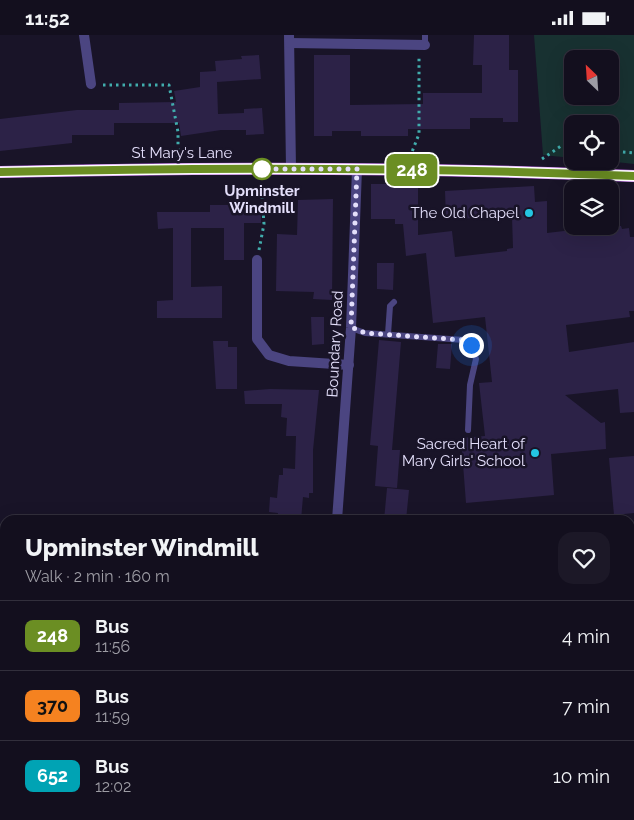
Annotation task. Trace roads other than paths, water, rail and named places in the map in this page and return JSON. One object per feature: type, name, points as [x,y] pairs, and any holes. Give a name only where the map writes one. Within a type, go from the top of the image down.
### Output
[{"type":"main road","name":"St Mary's Lane","points":[[0,172],[291,168],[542,172],[634,176]]},
{"type":"street","points":[[84,35],[91,84]]},
{"type":"street","points":[[291,168],[290,39],[423,42]]},
{"type":"street","name":"Boundary Road","points":[[337,515],[349,365],[357,169]]},
{"type":"street","points":[[257,260],[257,339],[269,355],[289,361],[349,365]]},
{"type":"lane","points":[[388,334],[390,306],[394,302]]},
{"type":"lane","points":[[351,327],[365,333],[464,340],[471,345],[476,359],[470,385],[468,430]]},
{"type":"place","name":"Upminster Windmill","points":[[262,169]]},
{"type":"place","name":"The Old Chapel","points":[[529,213]]},
{"type":"place","name":"Sacred Heart of Mary Girls' School","points":[[535,453]]}]
